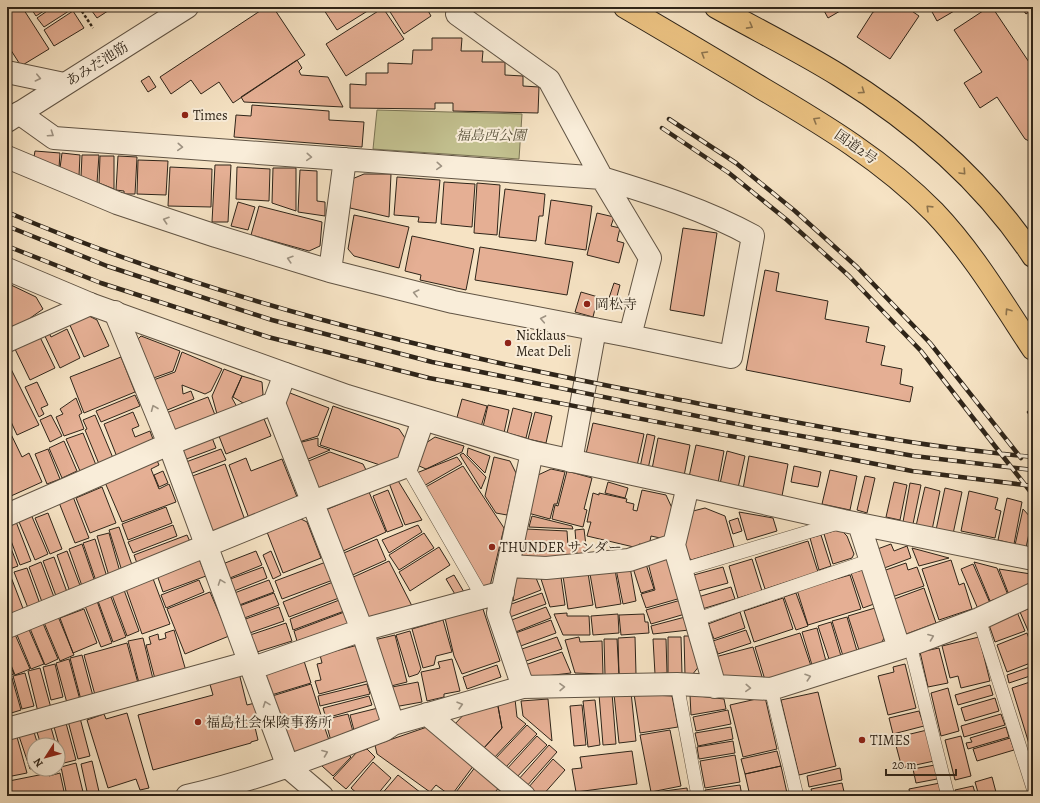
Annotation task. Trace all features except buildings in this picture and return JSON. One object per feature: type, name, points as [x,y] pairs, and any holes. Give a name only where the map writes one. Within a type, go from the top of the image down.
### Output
[{"type":"highway","name":"国道2号","points":[[625,7],[836,133],[894,176],[934,212],[959,241],[1032,345]]},
{"type":"highway","points":[[716,7],[840,76],[895,113],[933,142],[997,208],[1033,256]]},
{"type":"street","name":"あみだ池筋","points":[[13,117],[187,7]]},
{"type":"street","points":[[461,7],[457,14],[549,80],[602,178],[650,258],[630,336]]},
{"type":"street","points":[[9,70],[64,84]]},
{"type":"street","points":[[7,157],[117,203],[216,236],[330,271],[453,302],[731,357],[753,236],[730,223],[660,195],[602,178],[54,138],[13,117]]},
{"type":"street","points":[[330,271],[345,159]]},
{"type":"street","points":[[7,268],[90,304],[347,396],[532,452],[851,523],[1033,559]]},
{"type":"street","points":[[7,341],[90,304]]},
{"type":"street","points":[[115,312],[169,444],[208,546],[288,767],[322,796]]},
{"type":"street","points":[[571,461],[595,329]]},
{"type":"street","points":[[285,374],[274,403],[362,630],[393,724]]},
{"type":"street","points":[[8,510],[274,403]]},
{"type":"street","points":[[7,627],[313,502],[407,466],[423,420]]},
{"type":"street","points":[[523,687],[493,595],[508,566],[532,452]]},
{"type":"street","points":[[688,486],[674,545],[714,687]]},
{"type":"street","points":[[851,523],[871,560],[904,646]]},
{"type":"street","points":[[508,566],[546,568],[629,560],[674,545]]},
{"type":"street","points":[[187,796],[231,786],[288,767],[384,730],[393,724],[523,687],[677,684],[771,690],[904,646],[980,618],[1033,594]]},
{"type":"street","points":[[7,729],[252,665],[362,630],[493,595]]},
{"type":"street","points":[[427,714],[524,796]]},
{"type":"lane","points":[[407,466],[493,595]]},
{"type":"lane","points":[[681,570],[851,523]]},
{"type":"lane","points":[[695,620],[871,560]]},
{"type":"lane","points":[[980,618],[1033,788]]},
{"type":"lane","points":[[904,646],[948,796]]},
{"type":"lane","points":[[677,684],[698,796]]},
{"type":"lane","points":[[771,690],[797,796]]},
{"type":"path","points":[[79,7],[93,28]]},
{"type":"path","points":[[1033,409],[1028,412],[1033,419]]},
{"type":"green space","name":"福島西公園","points":[[377,110],[522,114],[519,159],[373,149]]},
{"type":"railway","points":[[669,119],[736,163],[795,211],[857,267],[930,343],[1021,458]]},
{"type":"railway","points":[[662,128],[729,173],[787,220],[849,276],[921,351],[1033,495]]},
{"type":"railway","points":[[7,212],[164,272],[243,297],[405,341],[568,378],[750,414],[884,438],[975,451],[1033,457]]},
{"type":"railway","points":[[7,226],[107,266],[272,320],[432,362],[756,428],[914,456],[1033,470]]},
{"type":"railway","points":[[7,246],[101,283],[268,337],[429,378],[912,471],[1033,486]]},
{"type":"place","name":"Times","points":[[185,115]]},
{"type":"place","name":"岡松寺","points":[[587,304]]},
{"type":"place","name":"Nicklaus Meat Deli","points":[[508,343]]},
{"type":"place","name":"THUNDER サンダー","points":[[492,547]]},
{"type":"place","name":"福島社会保険事務所","points":[[198,722]]},
{"type":"place","name":"TIMES","points":[[862,740]]}]
